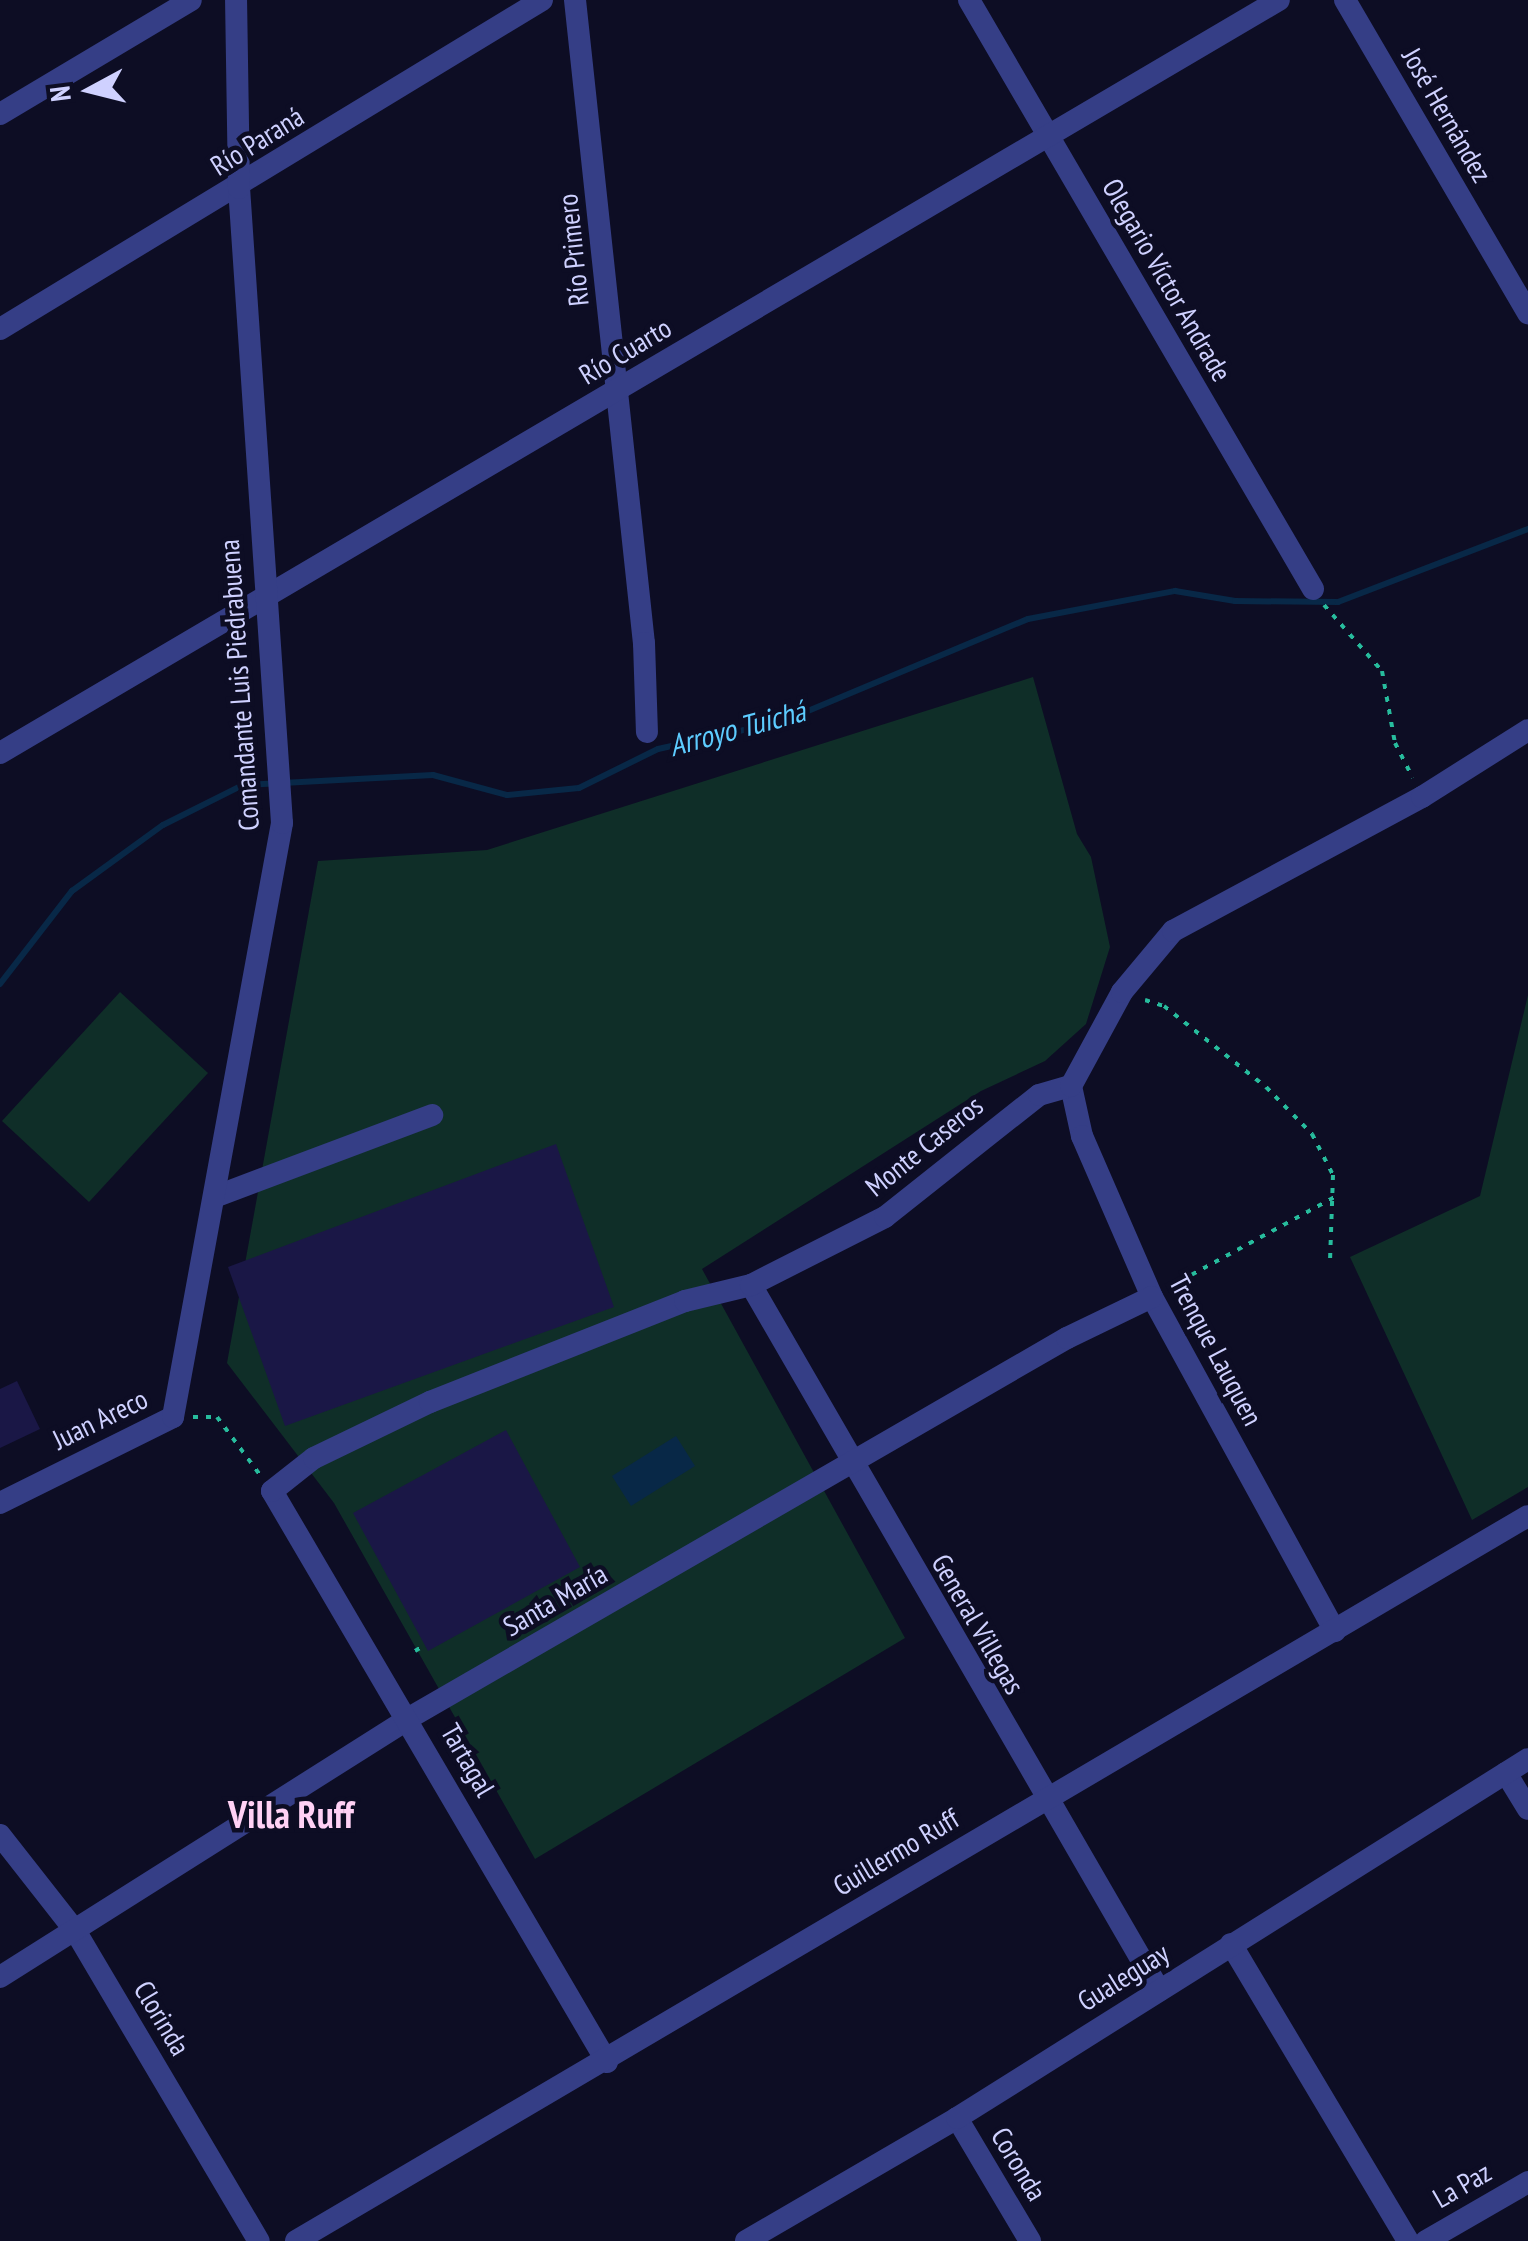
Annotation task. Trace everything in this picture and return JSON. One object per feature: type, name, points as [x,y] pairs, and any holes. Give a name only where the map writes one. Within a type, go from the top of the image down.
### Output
[{"type":"street","points":[[0,114],[191,0]]},
{"type":"street","name":"Comandante Luis Piedrabuena","points":[[173,1416],[217,1196],[282,823],[239,188],[236,0]]},
{"type":"street","name":"Río Paraná","points":[[0,329],[239,188],[542,0]]},
{"type":"street","name":"Río Primero","points":[[576,0],[618,390],[647,732]]},
{"type":"street","name":"Olegario Víctor Andrade","points":[[969,0],[1313,589]]},
{"type":"street","name":"Río Cuarto","points":[[0,754],[1280,0]]},
{"type":"street","name":"José Hernández","points":[[1345,0],[1528,313]]},
{"type":"street","points":[[1071,1086],[1122,992],[1173,931],[1422,797],[1528,730]]},
{"type":"street","name":"Monte Caseros","points":[[272,1491],[314,1458],[430,1402],[685,1301],[751,1285],[885,1217],[1039,1094],[1071,1086]]},
{"type":"street","name":"Trenque Lauquen","points":[[1071,1086],[1082,1136],[1152,1297],[1335,1631]]},
{"type":"street","points":[[217,1196],[432,1115]]},
{"type":"street","name":"General Villegas","points":[[751,1285],[851,1465],[1159,1990]]},
{"type":"street","name":"Santa María","points":[[0,1977],[409,1718],[1067,1338],[1152,1297]]},
{"type":"street","name":"Juan Areco","points":[[0,1502],[173,1416]]},
{"type":"street","name":"Tartagal","points":[[272,1491],[409,1718],[607,2062]]},
{"type":"street","name":"Guillermo Ruff","points":[[296,2241],[607,2062],[1044,1798],[1528,1516]]},
{"type":"street","name":"Gualeguay","points":[[746,2241],[957,2118],[1528,1759]]},
{"type":"street","points":[[1506,1773],[1528,1809]]},
{"type":"street","name":"Clorinda","points":[[0,1835],[76,1932],[260,2241]]},
{"type":"street","points":[[1231,1944],[1408,2241]]},
{"type":"street","name":"Coronda","points":[[957,2118],[1030,2241]]},
{"type":"street","name":"La Paz","points":[[1426,2241],[1528,2182]]},
{"type":"path","points":[[1334,620],[1382,671],[1396,743],[1422,797]]},
{"type":"path","points":[[1122,992],[1164,1006],[1266,1087],[1312,1134],[1333,1175],[1330,1260]]},
{"type":"path","points":[[1152,1297],[1335,1197]]},
{"type":"path","points":[[217,1418],[272,1491]]},
{"type":"path","points":[[415,1651],[425,1645]]},
{"type":"green space","points":[[1033,677],[1077,834],[1091,857],[1110,947],[1086,1024],[1045,1061],[981,1091],[702,1269],[905,1638],[535,1859],[334,1503],[227,1363],[318,861],[487,850]]},
{"type":"green space","points":[[120,992],[208,1073],[89,1202],[2,1121]]},
{"type":"green space","points":[[1528,995],[1528,1487],[1472,1520],[1350,1257],[1480,1196]]},
{"type":"water","points":[[676,1436],[695,1466],[631,1506],[612,1476]]},
{"type":"building","points":[[556,1144],[614,1307],[285,1426],[228,1267]]},
{"type":"building","points":[[17,1381],[40,1429],[0,1448],[0,1389]]},
{"type":"building","points":[[506,1430],[580,1567],[428,1651],[353,1513]]},
{"type":"waterway","name":"Arroyo Tuichá","points":[[0,984],[72,891],[163,825],[243,785],[433,775],[507,795],[579,788],[658,749],[784,721],[1028,619],[1175,591],[1235,601],[1338,602],[1528,529]]},
{"type":"district","name":"Villa Ruff","points":[[291,1814]]}]
